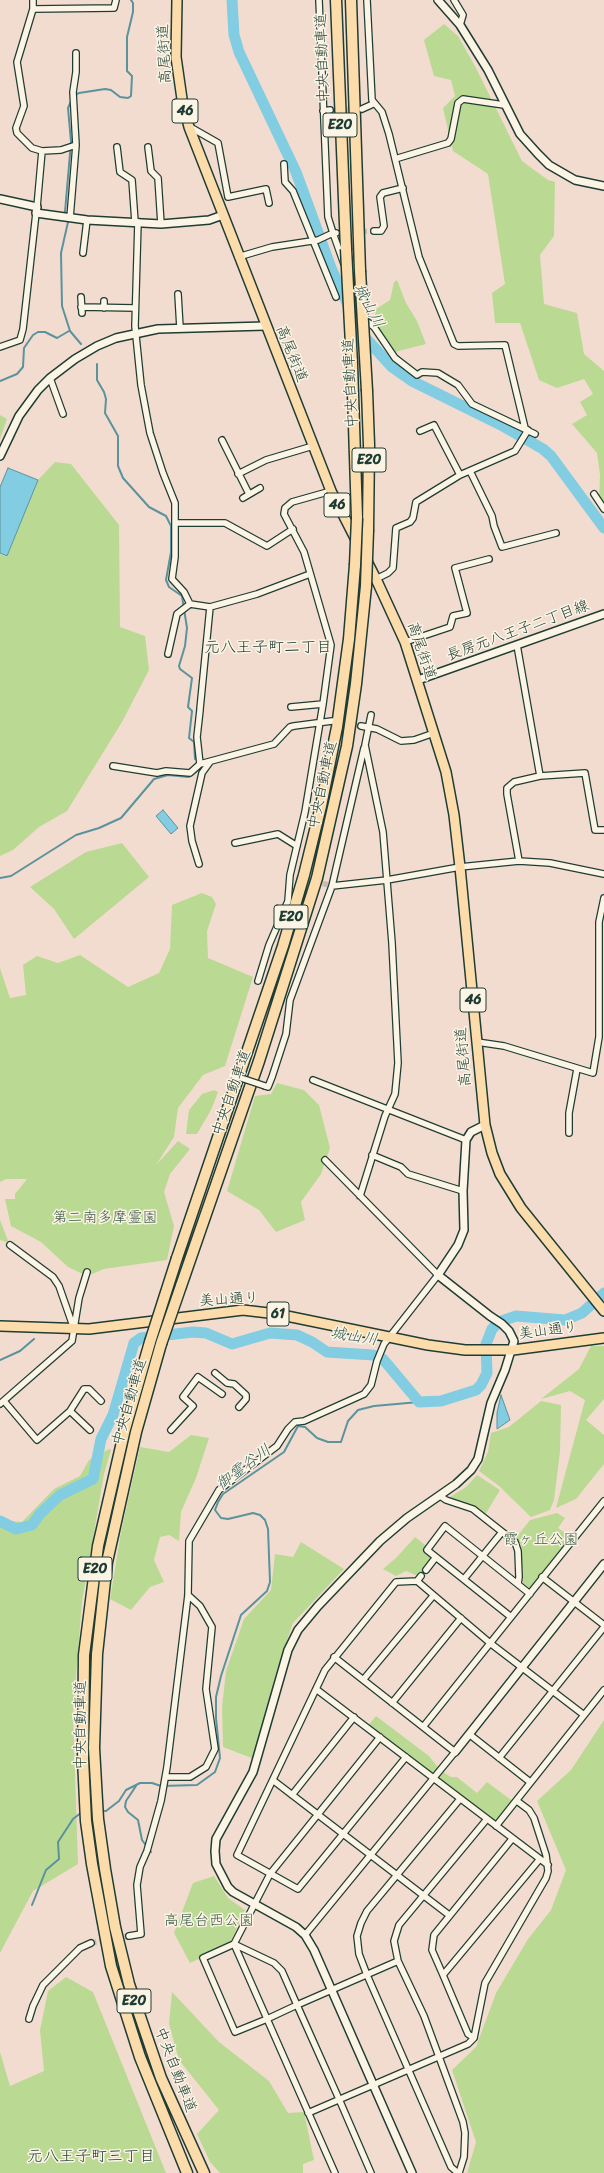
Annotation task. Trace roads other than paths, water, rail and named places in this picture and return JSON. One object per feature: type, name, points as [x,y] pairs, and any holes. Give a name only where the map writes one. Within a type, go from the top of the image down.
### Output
[{"type":"highway","name":"中央自動車道","points":[[187,2173],[140,2057],[111,1966],[94,1878],[86,1821],[82,1708],[84,1655],[98,1546],[113,1477],[136,1385],[177,1258],[266,999],[304,875],[321,806],[337,727],[349,639],[357,518],[352,364],[336,0]]},
{"type":"highway","name":"中央自動車道","points":[[204,2173],[160,2078],[131,1990],[115,1927],[98,1819],[94,1700],[97,1654],[107,1562],[136,1432],[161,1344],[259,1061],[317,878],[334,807],[348,738],[356,684],[366,586],[369,445],[360,271],[351,0]]},
{"type":"main road","name":"高尾街道","points":[[177,0],[176,57],[182,99],[190,127],[238,257],[331,491],[376,579],[404,642],[418,680],[446,772],[454,815],[460,867],[485,1125],[492,1153],[504,1181],[521,1208],[604,1310]]},
{"type":"main road","name":"美山通り","points":[[0,1326],[74,1328],[112,1327],[200,1314],[243,1310],[277,1314],[453,1349],[480,1351],[513,1350],[604,1338]]},
{"type":"street","points":[[33,0],[33,9],[17,62],[24,106],[16,128],[17,133],[23,141],[32,148],[42,151],[75,146]]},
{"type":"street","points":[[33,9],[114,8],[116,0]]},
{"type":"street","points":[[319,0],[328,217],[354,289],[357,309],[360,316],[374,326],[395,358],[417,375],[422,372],[438,373],[458,385],[472,404],[536,434]]},
{"type":"street","points":[[367,0],[373,104],[382,112],[403,188],[419,257],[454,344],[458,346],[505,345],[527,430],[521,444],[515,451],[460,475],[416,502],[414,518],[410,522],[396,528],[393,568],[388,573],[376,579]]},
{"type":"street","points":[[438,0],[460,25],[488,70],[504,105],[520,134],[549,165],[576,180],[604,186]]},
{"type":"street","points":[[454,0],[464,15],[460,25]]},
{"type":"street","points":[[70,218],[75,146],[73,92],[76,72],[76,53]]},
{"type":"street","points":[[395,159],[448,144],[451,139],[458,103],[463,99],[504,105]]},
{"type":"street","points":[[362,109],[373,104]]},
{"type":"street","points":[[323,111],[330,110]]},
{"type":"street","points":[[190,127],[218,144],[228,197],[266,189],[269,203]]},
{"type":"street","points":[[117,147],[120,172],[132,180],[136,222],[135,308],[145,411],[163,473],[175,503],[176,523],[172,579],[184,592],[188,606]]},
{"type":"street","points":[[148,147],[151,171],[158,178],[161,224]]},
{"type":"street","points":[[0,347],[20,340],[23,329],[42,151]]},
{"type":"street","points":[[284,164],[285,182],[293,191],[316,240],[336,297]]},
{"type":"street","points":[[374,231],[381,230],[384,226],[380,197],[383,193],[403,188]]},
{"type":"street","points":[[0,199],[36,210],[70,218],[87,220],[161,224],[209,220],[222,215]]},
{"type":"street","points":[[83,253],[87,220]]},
{"type":"street","points":[[238,257],[272,247],[316,240],[333,234]]},
{"type":"street","points":[[178,294],[180,328]]},
{"type":"street","points":[[81,297],[81,310],[135,308]]},
{"type":"street","points":[[104,301],[104,308]]},
{"type":"street","points":[[0,456],[20,416],[50,378],[75,358],[91,349],[116,338],[158,329],[265,326]]},
{"type":"street","points":[[50,378],[63,414]]},
{"type":"street","points":[[420,431],[434,425],[460,475]]},
{"type":"street","points":[[222,440],[249,494]]},
{"type":"street","points":[[238,474],[266,460],[314,446]]},
{"type":"street","points":[[470,471],[492,516],[502,547],[556,533]]},
{"type":"street","points":[[243,498],[260,488]]},
{"type":"street","points":[[258,982],[269,945],[286,910],[290,876],[305,812],[331,645],[304,552],[284,514],[287,505],[331,491]]},
{"type":"street","points":[[594,494],[604,509]]},
{"type":"street","points":[[176,523],[226,523],[267,546],[293,529]]},
{"type":"street","points":[[404,642],[450,627],[453,616],[467,613],[454,568],[489,559]]},
{"type":"street","points":[[168,654],[176,614],[188,606],[210,607],[245,598],[310,574]]},
{"type":"street","points":[[200,764],[197,737],[210,607]]},
{"type":"street","name":"長房元八王子二丁目線","points":[[418,680],[604,614]]},
{"type":"street","points":[[517,645],[540,776]]},
{"type":"street","points":[[291,707],[323,704]]},
{"type":"street","points":[[230,1074],[268,1087],[272,1077],[286,1034],[290,1000],[332,886],[371,715]]},
{"type":"street","points":[[112,766],[157,773],[190,773],[200,764],[274,744],[290,727],[332,721]]},
{"type":"street","points":[[361,726],[377,729],[401,740],[408,741],[434,732]]},
{"type":"street","points":[[360,1196],[388,1109],[395,1094],[398,1063],[383,832],[365,745]]},
{"type":"street","points":[[199,864],[192,840],[190,826],[202,773],[210,761]]},
{"type":"street","points":[[519,861],[510,814],[508,788],[514,782],[540,776],[585,773],[595,830],[604,830]]},
{"type":"street","points":[[235,843],[278,834],[297,846]]},
{"type":"street","points":[[332,886],[387,880],[460,867],[519,861],[550,863],[604,874]]},
{"type":"street","points":[[290,876],[298,877]]},
{"type":"street","points":[[477,1042],[504,1046],[593,1073],[599,1037],[604,898]]},
{"type":"street","points":[[569,1133],[569,1113],[577,1069]]},
{"type":"street","points":[[313,1080],[466,1140]]},
{"type":"street","points":[[129,1936],[141,1934],[137,1885],[140,1867],[148,1849],[165,1783],[188,1595],[189,1541],[219,1490],[237,1474],[277,1446],[288,1428],[296,1422],[304,1421],[364,1394],[371,1385],[379,1353],[438,1275],[458,1245],[464,1230],[463,1191],[466,1140],[471,1132],[485,1125]]},
{"type":"street","points":[[372,1156],[400,1167],[408,1174],[463,1191]]},
{"type":"street","points":[[325,1160],[438,1275],[502,1324],[509,1331],[512,1337],[513,1350],[490,1403],[478,1459],[466,1476],[380,1540],[305,1619],[288,1650],[253,1772],[216,1839],[216,1864],[221,1875],[233,1892],[253,1905],[287,1922],[305,1935],[314,1950],[333,1989],[412,2173]]},
{"type":"street","points":[[10,1245],[53,1277],[59,1286],[74,1328]]},
{"type":"street","points":[[87,1272],[81,1292],[74,1328],[74,1337],[68,1346],[2,1403],[37,1440],[70,1411],[84,1389],[89,1389],[101,1401]]},
{"type":"street","points":[[215,1374],[227,1383],[234,1384],[246,1395],[246,1399],[239,1407]]},
{"type":"street","points":[[171,1430],[193,1406],[183,1397],[198,1377],[222,1394]]},
{"type":"street","points":[[70,1411],[90,1430]]},
{"type":"street","points":[[440,1496],[473,1509],[517,1546],[520,1578],[518,1584]]},
{"type":"street","points":[[423,1727],[604,1501]]},
{"type":"street","points":[[511,1617],[427,1550],[445,1526],[530,1594]]},
{"type":"street","points":[[464,1580],[502,1532]]},
{"type":"street","points":[[426,1570],[436,1557]]},
{"type":"street","points":[[305,1935],[469,1734],[604,1564]]},
{"type":"street","points":[[499,1758],[604,1626],[542,1577]]},
{"type":"street","points":[[406,1758],[298,1889],[238,1855],[316,1689],[334,1657],[396,1582],[419,1579],[433,1596],[552,1692],[584,1715]]},
{"type":"street","points":[[165,1783],[190,1777],[206,1767],[215,1748],[206,1689],[212,1627],[200,1606],[188,1595]]},
{"type":"street","points":[[363,1680],[433,1596]]},
{"type":"street","points":[[392,1703],[461,1618]]},
{"type":"street","points":[[334,1657],[454,1752]]},
{"type":"street","points":[[316,1689],[487,1819],[538,1860],[548,1865]]},
{"type":"street","points":[[496,1826],[604,1690]]},
{"type":"street","points":[[292,1795],[354,1717]]},
{"type":"street","points":[[469,1734],[530,1782]]},
{"type":"street","points":[[380,1737],[270,1874],[234,1944],[203,1958],[235,2032],[398,1961]]},
{"type":"street","points":[[274,1781],[449,1915]]},
{"type":"street","points":[[460,1799],[368,1911],[358,1929],[359,1954],[367,1975],[451,2167],[459,2173],[464,2157],[465,2133],[463,2122],[440,2056],[398,1961],[395,1950],[395,1934],[399,1925],[487,1819]]},
{"type":"street","points":[[308,2113],[468,2044],[474,2038],[485,1983],[546,1878],[548,1865],[534,1818],[529,1810],[517,1801]]},
{"type":"street","points":[[474,2038],[468,2034],[434,1956],[432,1944],[438,1928],[512,1839]]},
{"type":"street","points":[[443,1975],[538,1860]]},
{"type":"street","points":[[29,2020],[32,2006],[43,1985],[80,1948],[91,1943]]},
{"type":"street","points":[[234,1944],[274,1963],[282,1971],[340,2099],[371,2173]]},
{"type":"street","points":[[234,1944],[334,2173]]},
{"type":"water","points":[[8,468],[38,480],[7,556],[0,553],[0,487]]},
{"type":"water","points":[[163,810],[178,828],[171,834],[156,816]]},
{"type":"water","points":[[501,1395],[510,1420],[497,1429],[497,1413]]},
{"type":"waterway","points":[[75,95],[105,89],[111,90],[120,97],[128,98],[131,96],[132,76],[127,71],[127,37],[133,12],[133,3],[131,0]]},
{"type":"waterway","name":"城山川","points":[[232,0],[234,35],[239,52],[296,172],[331,268],[361,333],[392,367],[412,381],[501,425],[543,449],[551,456],[604,528]]},
{"type":"waterway","points":[[65,212],[71,142],[68,108],[72,99]]},
{"type":"waterway","points":[[68,222],[61,253],[62,306],[70,331],[81,344]]},
{"type":"waterway","points":[[0,381],[17,374],[23,367],[24,348],[33,335],[38,332],[45,332],[57,338],[69,331]]},
{"type":"waterway","points":[[97,364],[97,380],[106,399],[105,413],[118,436],[118,466],[123,478],[149,507],[166,516],[171,526],[171,552],[166,580],[169,587],[182,596],[187,628],[185,646],[179,666],[180,669],[192,678],[188,707],[192,711],[189,738],[194,742],[195,759]]},
{"type":"waterway","points":[[0,878],[11,876],[76,835],[99,828],[121,818],[154,779],[168,775],[189,777],[197,771]]},
{"type":"waterway","name":"城山川","points":[[0,1521],[16,1529],[32,1525],[40,1514],[60,1495],[93,1479],[101,1439],[113,1415],[134,1343],[141,1338],[193,1332],[206,1333],[232,1344],[270,1333],[297,1335],[312,1342],[327,1352],[373,1355],[383,1359],[419,1402],[441,1401],[476,1390],[481,1385],[487,1373],[486,1344],[492,1329],[499,1322],[516,1316],[565,1320],[582,1313],[604,1293]]},
{"type":"waterway","points":[[0,1360],[20,1351],[34,1339]]},
{"type":"waterway","name":"城山川","points":[[132,1339],[137,1341]]},
{"type":"waterway","name":"御霊谷川","points":[[101,1811],[106,1811],[119,1801],[126,1790],[140,1783],[152,1783],[161,1786],[197,1785],[215,1772],[220,1758],[216,1718],[216,1697],[221,1676],[241,1615],[267,1591],[270,1582],[268,1529],[265,1520],[260,1515],[253,1513],[228,1519],[221,1518],[215,1510],[223,1494],[284,1452],[298,1426],[305,1427],[317,1438],[328,1442],[341,1442],[348,1421],[358,1410],[374,1406],[419,1402]]},
{"type":"waterway","name":"御霊谷川","points":[[136,1786],[126,1801],[125,1807],[128,1812],[138,1820],[142,1840],[151,1852]]},
{"type":"waterway","name":"御霊谷川","points":[[32,1905],[46,1870],[59,1859],[58,1842],[73,1819],[82,1812]]},
{"type":"tunnel","points":[[330,110],[357,109]]},
{"type":"tunnel","points":[[336,233],[374,231]]},
{"type":"tunnel","points":[[335,721],[361,726]]},
{"type":"tunnel","points":[[298,877],[332,886]]},
{"type":"tunnel","points":[[91,1943],[129,1936]]},
{"type":"district","name":"元八王子町二丁目","points":[[268,648]]},
{"type":"district","name":"元八王子町三丁目","points":[[91,2157]]},
{"type":"park label","name":"第二南多摩霊園","points":[[105,1218]]},
{"type":"park label","name":"霞ヶ丘公園","points":[[541,1540]]},
{"type":"park label","name":"高尾台西公園","points":[[209,1921]]}]
